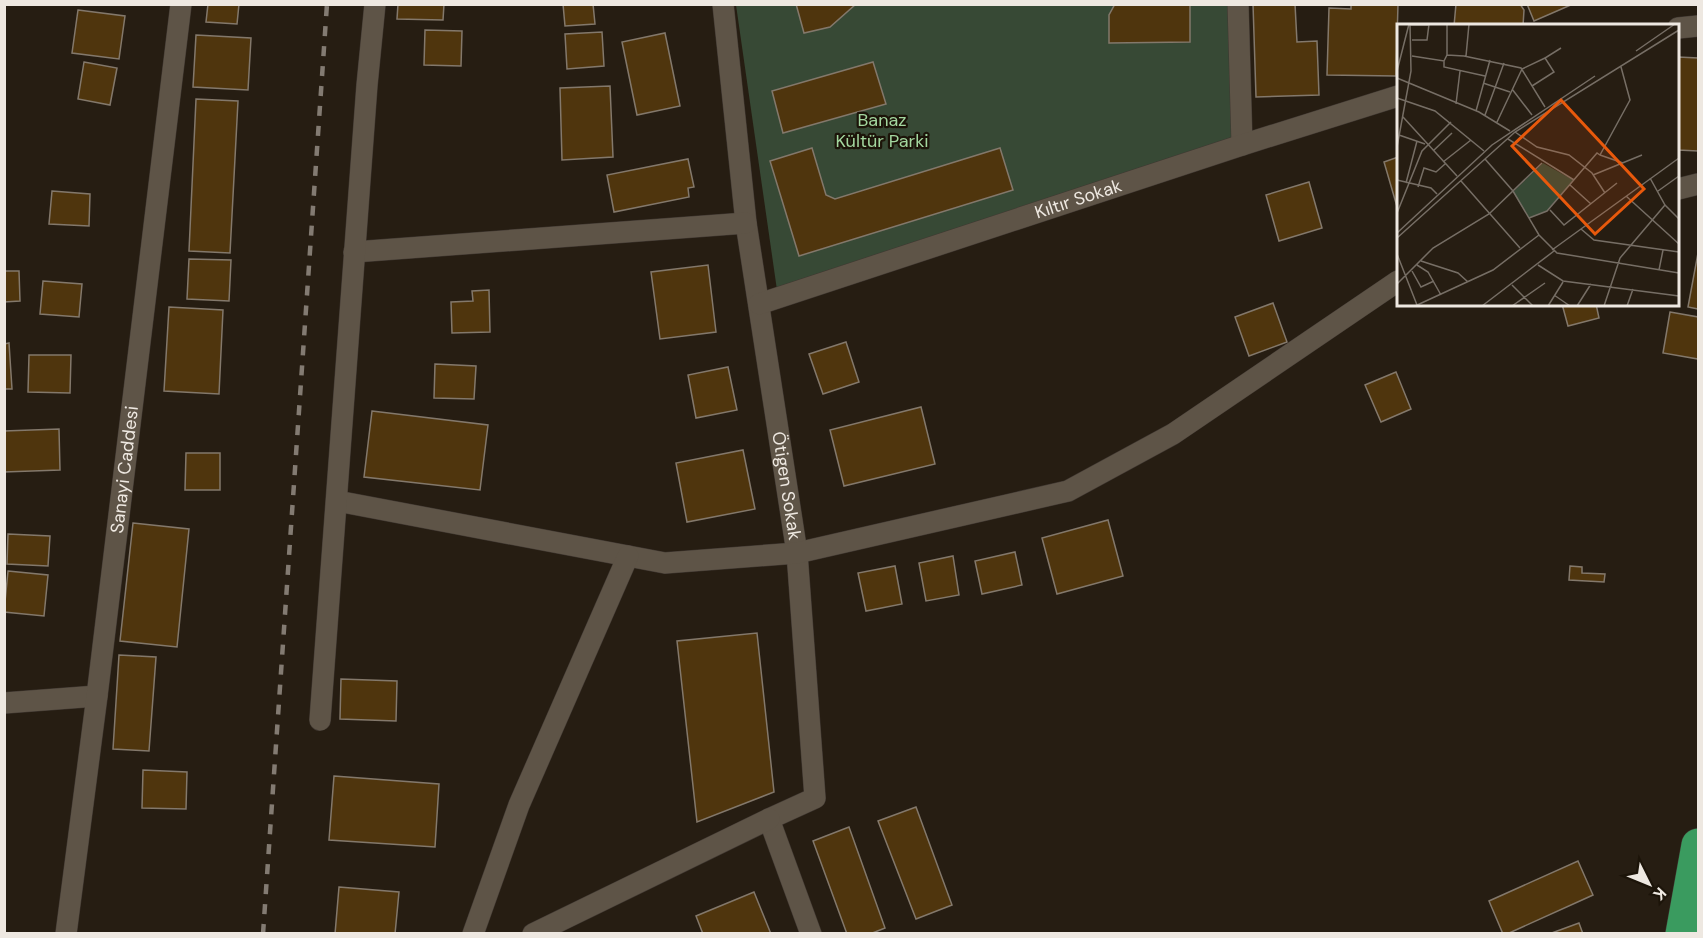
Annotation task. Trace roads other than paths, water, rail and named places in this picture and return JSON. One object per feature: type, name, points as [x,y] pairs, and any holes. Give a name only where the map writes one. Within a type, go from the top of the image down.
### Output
[{"type":"highway","points":[[1682,933],[1698,845]]},
{"type":"street","name":"Sanayi Caddesi","points":[[66,933],[181,4]]},
{"type":"street","points":[[320,720],[354,252],[375,4]]},
{"type":"street","name":"Ötigen Sokak","points":[[723,4],[746,224],[797,553],[815,798],[769,819]]},
{"type":"street","points":[[1238,4],[1242,145]]},
{"type":"street","points":[[1679,28],[1698,26]]},
{"type":"street","name":"Kıltır Sokak","points":[[759,304],[1397,96]]},
{"type":"street","points":[[1679,189],[1698,184]]},
{"type":"street","points":[[354,252],[746,224]]},
{"type":"street","points":[[337,501],[664,563],[797,553],[1068,491],[1173,434],[1397,282]]},
{"type":"street","points":[[473,933],[519,805],[628,556]]},
{"type":"street","points":[[4,703],[97,696]]},
{"type":"street","points":[[533,933],[769,819],[811,933]]},
{"type":"railway","points":[[263,934],[327,4]]},
{"type":"park label","name":"Banaz Kültür Parki","points":[[882,130]]}]
